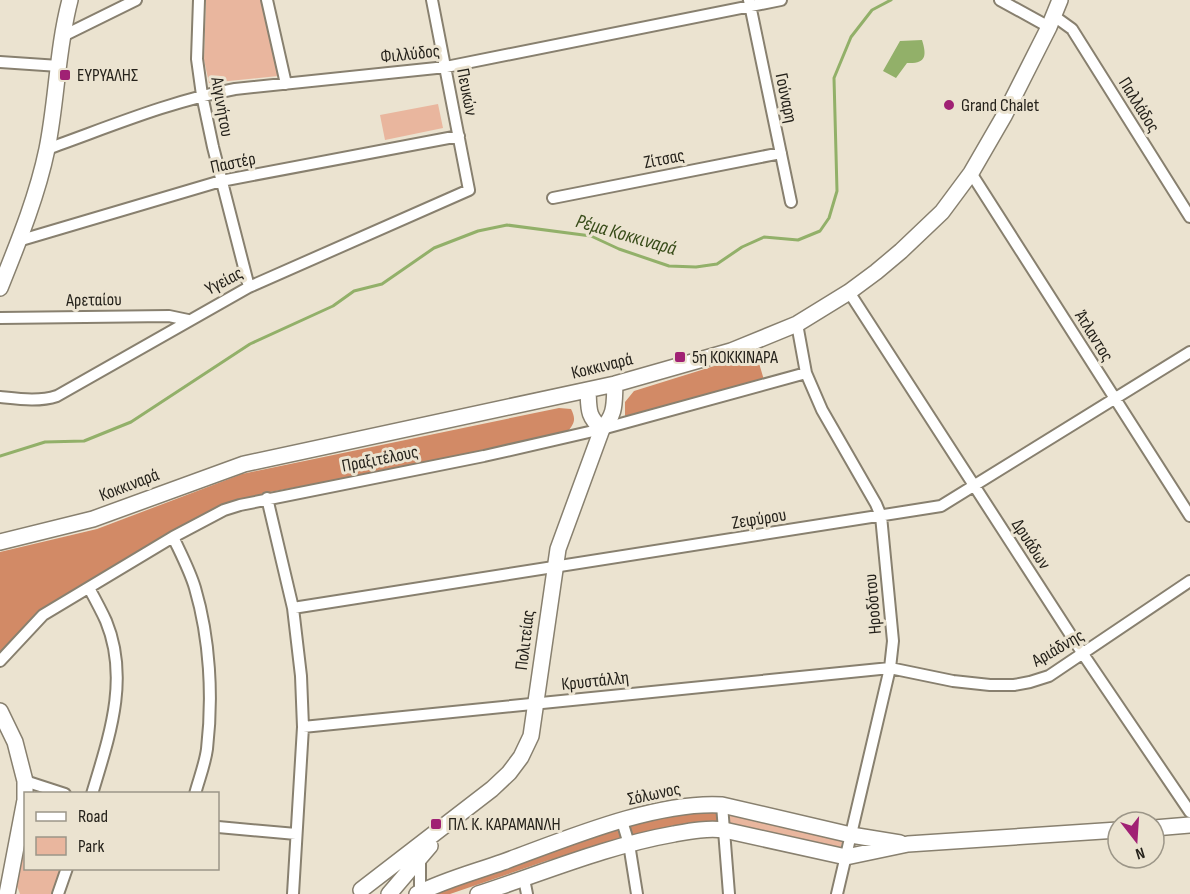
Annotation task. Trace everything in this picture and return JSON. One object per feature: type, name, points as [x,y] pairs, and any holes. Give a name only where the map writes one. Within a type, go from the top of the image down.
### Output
[{"type":"street","points":[[0,288],[40,177],[47,150],[70,0]]},
{"type":"street","points":[[63,36],[136,0]]},
{"type":"street","name":"Αιγινήτου","points":[[199,0],[197,59],[202,95],[221,181],[249,286]]},
{"type":"street","points":[[267,0],[286,84]]},
{"type":"street","name":"Πευκών","points":[[432,0],[469,190]]},
{"type":"street","name":"Φιλλύδος","points":[[47,150],[174,103],[202,95],[235,89],[446,67],[750,4],[781,0]]},
{"type":"street","name":"Παλλάδος","points":[[1000,0],[1072,29],[1190,216]]},
{"type":"street","name":"Κοκκιναρά","points":[[0,542],[93,519],[219,471],[244,464],[615,384],[731,351],[797,324],[849,292],[902,251],[942,212],[971,173],[1004,116],[1052,21],[1060,0]]},
{"type":"street","name":"Γούναρη","points":[[750,4],[791,202]]},
{"type":"street","points":[[0,62],[59,66]]},
{"type":"street","name":"Παστέρ","points":[[18,241],[221,181],[459,136]]},
{"type":"street","name":"Ζίτσας","points":[[553,198],[781,153]]},
{"type":"street","name":"Άτλαντος","points":[[971,173],[1190,516]]},
{"type":"street","name":"Υγείας","points":[[0,397],[48,399],[57,396],[249,286],[469,190]]},
{"type":"street","name":"Δρυάδων","points":[[849,292],[1083,654],[1190,812]]},
{"type":"street","name":"Αρεταίου","points":[[0,318],[169,316],[188,320]]},
{"type":"street","name":"Ηροδότου","points":[[797,324],[806,373],[822,410],[881,516],[893,641],[890,668],[837,894]]},
{"type":"street","name":"Ζεφύρου","points":[[293,608],[941,506],[1190,352]]},
{"type":"street","name":"Πραξιτέλους","points":[[0,661],[43,615],[224,510],[267,498],[484,456],[602,429],[806,373]]},
{"type":"street","name":"Πολιτείας","points":[[359,892],[492,789],[509,773],[521,757],[531,736],[537,704],[554,567],[565,527],[602,429],[613,413],[615,384]]},
{"type":"street","points":[[588,390],[590,415],[602,429]]},
{"type":"street","points":[[267,498],[293,608],[299,644],[303,727],[293,894]]},
{"type":"street","points":[[174,537],[197,596],[205,631],[209,679],[207,751],[196,792]]},
{"type":"street","name":"Αριάδνης","points":[[890,668],[953,681],[990,685],[1014,685],[1049,676],[1190,582]]},
{"type":"street","points":[[89,588],[111,637],[117,684],[114,718],[93,792]]},
{"type":"street","name":"Κρυστάλλη","points":[[303,727],[890,668]]},
{"type":"street","points":[[0,711],[15,742],[25,781],[25,792]]},
{"type":"street","points":[[25,781],[59,792]]},
{"type":"street","name":"Σόλωνος","points":[[419,893],[582,833],[674,808],[708,804],[722,805],[851,835],[908,844]]},
{"type":"street","points":[[722,805],[729,894]]},
{"type":"street","points":[[8,894],[24,806]]},
{"type":"street","points":[[622,821],[629,844],[637,894]]},
{"type":"street","points":[[1166,827],[1190,825]]},
{"type":"street","points":[[219,827],[296,834]]},
{"type":"street","name":"Πολιτείας","points":[[390,894],[445,827]]},
{"type":"street","name":"Σόλωνος","points":[[478,894],[526,887],[629,844],[708,828],[846,857],[908,844],[1106,831]]},
{"type":"street","points":[[419,893],[420,858]]},
{"type":"street","points":[[58,894],[66,870]]},
{"type":"street","points":[[359,892],[375,887],[390,894]]},
{"type":"green space","points":[[206,0],[262,0],[278,76],[209,83],[204,60]]},
{"type":"green space","points":[[438,104],[443,128],[385,140],[380,115]]},
{"type":"green space","points":[[730,813],[844,837],[839,852],[729,826]]},
{"type":"green space","points":[[24,846],[24,870],[63,870],[54,894],[20,894],[17,886]]},
{"type":"shaded area","points":[[922,40],[924,58],[918,62],[907,63],[896,78],[883,71],[900,41]]},
{"type":"shaded area","points":[[756,353],[764,380],[625,416],[625,402],[634,391]]},
{"type":"shaded area","points":[[559,408],[571,409],[573,412],[574,421],[567,432],[485,452],[270,492],[240,500],[173,532],[49,605],[27,623],[0,655],[0,552],[97,529],[242,474]]},
{"type":"shaded area","points":[[718,812],[718,823],[682,826],[632,836],[629,825],[684,813]]},
{"type":"shaded area","points":[[619,828],[622,839],[546,861],[450,894],[433,894],[436,891]]},
{"type":"waterway","name":"Ρέμα Κοκκιναρά","points":[[0,456],[45,442],[84,441],[131,422],[250,344],[333,306],[354,291],[382,284],[434,248],[478,231],[507,225],[591,236],[619,249],[669,266],[696,267],[717,264],[742,247],[764,237],[798,240],[820,231],[829,218],[837,191],[834,78],[851,37],[872,10],[891,0]]},
{"type":"place","name":"ΕΥΡΥΑΛΗΣ","points":[[65,75]]},
{"type":"place","name":"Grand Chalet","points":[[949,105]]},
{"type":"place","name":"5η ΚΟΚΚΙΝΑΡΑ","points":[[680,357]]},
{"type":"place","name":"ΠΛ. Κ. ΚΑΡΑΜΑΝΛΗ","points":[[436,824]]}]
